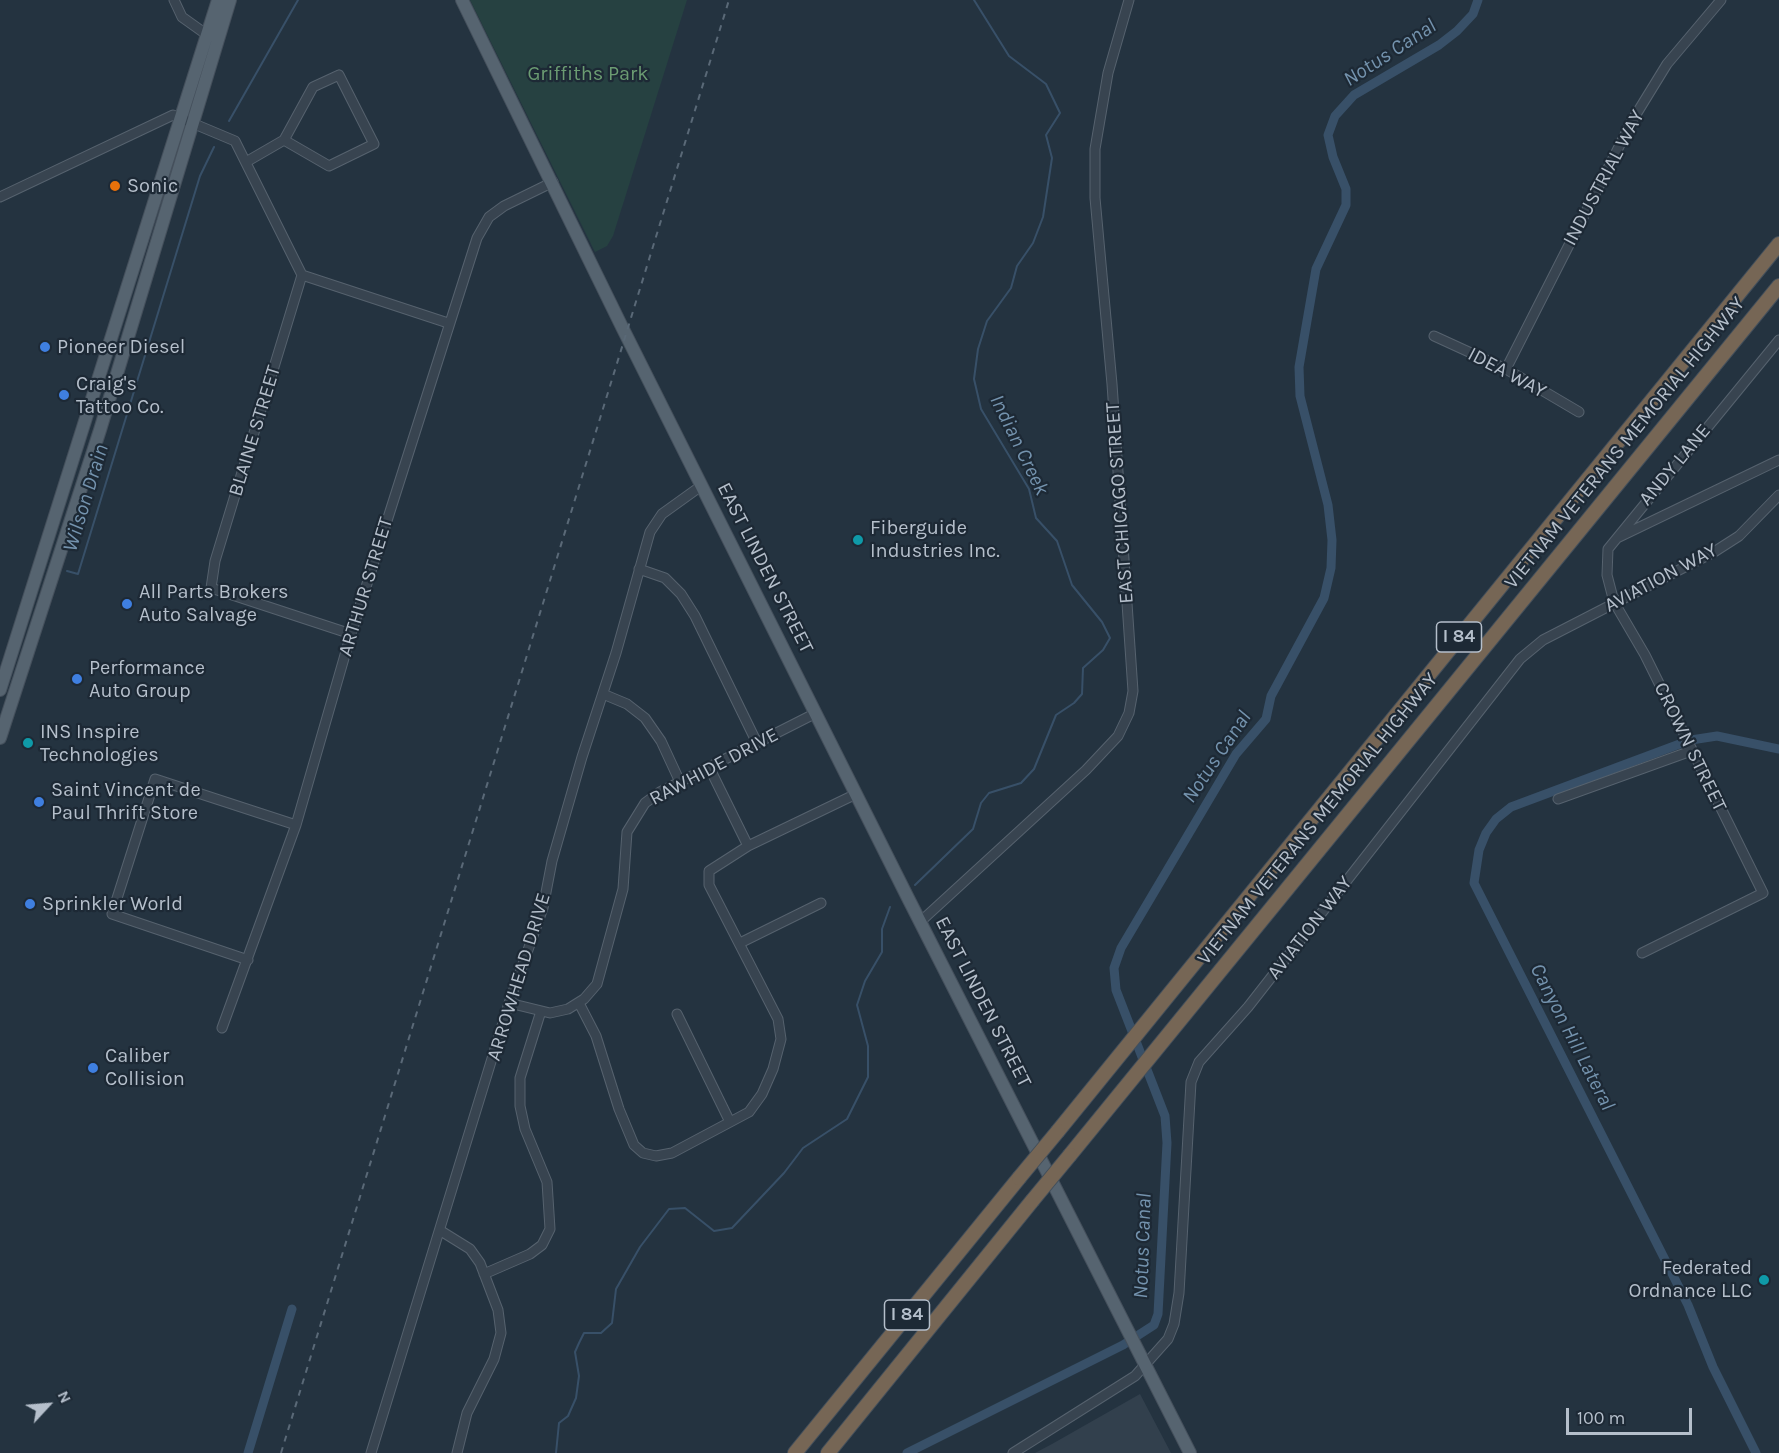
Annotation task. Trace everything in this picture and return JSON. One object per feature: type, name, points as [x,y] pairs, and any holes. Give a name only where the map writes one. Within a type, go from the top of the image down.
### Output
[{"type":"highway","name":"VIETNAM VETERANS MEMORIAL HIGHWAY","points":[[795,1453],[1779,244]]},
{"type":"highway","name":"VIETNAM VETERANS MEMORIAL HIGHWAY","points":[[828,1453],[1779,286]]},
{"type":"main road","points":[[0,738],[104,418],[212,38],[218,0]]},
{"type":"main road","points":[[212,38],[230,0]]},
{"type":"main road","name":"EAST LINDEN STREET","points":[[462,0],[701,486],[1190,1453]]},
{"type":"main road","points":[[0,690],[188,120]]},
{"type":"street","points":[[174,0],[182,17],[212,38]]},
{"type":"street","name":"EAST CHICAGO STREET","points":[[920,922],[1086,770],[1118,736],[1129,713],[1133,691],[1112,384],[1095,198],[1095,149],[1108,73],[1129,0]]},
{"type":"street","name":"INDUSTRIAL WAY","points":[[1506,369],[1632,121],[1667,64],[1721,0]]},
{"type":"street","points":[[246,162],[284,140],[314,87],[339,75],[374,144],[329,166],[284,140]]},
{"type":"street","points":[[0,197],[173,115],[235,141],[302,275],[448,322]]},
{"type":"street","name":"ARTHUR STREET","points":[[222,1028],[296,825],[351,634],[448,322],[477,238],[489,217],[504,206],[553,182]]},
{"type":"street","name":"BLAINE STREET","points":[[302,275],[215,561],[211,588],[351,634]]},
{"type":"street","name":"IDEA WAY","points":[[1434,336],[1506,369],[1579,412]]},
{"type":"street","name":"ANDY LANE","points":[[1614,602],[1607,575],[1608,549],[1779,340]]},
{"type":"street","points":[[1615,539],[1779,460]]},
{"type":"street","name":"ARROWHEAD DRIVE","points":[[371,1453],[441,1231],[509,1003],[543,908],[552,861],[650,532],[662,514],[701,486]]},
{"type":"street","name":"AVIATION WAY","points":[[1013,1453],[1135,1377],[1168,1339],[1177,1310],[1187,1113],[1191,1082],[1198,1062],[1248,1006],[1520,659],[1543,640],[1730,541],[1779,495]]},
{"type":"street","points":[[639,569],[664,578],[681,594],[695,616],[757,743]]},
{"type":"street","name":"CROWN STREET","points":[[1614,602],[1645,655],[1763,893],[1642,953]]},
{"type":"street","points":[[603,694],[627,704],[645,718],[661,741],[680,782]]},
{"type":"street","name":"RAWHIDE DRIVE","points":[[579,1003],[597,984],[604,965],[623,889],[627,832],[645,803],[680,782],[816,713]]},
{"type":"street","points":[[1558,799],[1691,751]]},
{"type":"street","points":[[709,767],[748,846]]},
{"type":"street","points":[[248,960],[112,914],[155,779],[296,825]]},
{"type":"street","points":[[509,1003],[550,1013],[568,1010],[579,1003],[596,1036],[630,1136],[634,1145],[643,1153],[656,1156],[672,1154],[749,1112],[762,1094],[781,1039],[778,1019],[709,885],[709,871],[748,846],[856,794]]},
{"type":"street","points":[[740,943],[821,903]]},
{"type":"street","points":[[484,1274],[530,1254],[542,1245],[550,1229],[547,1182],[525,1129],[520,1106],[520,1078],[541,1011]]},
{"type":"street","points":[[677,1014],[730,1122]]},
{"type":"street","points":[[441,1231],[470,1249],[484,1274],[498,1310],[501,1333],[494,1359],[467,1413],[457,1453]]},
{"type":"shaded area","points":[[1140,1394],[1171,1453],[1035,1453],[1052,1444]]},
{"type":"green space","name":"Griffiths Park","points":[[470,0],[687,0],[613,236],[607,246],[595,252]]},
{"type":"waterway","name":"Wilson Drain","points":[[229,121],[298,0]]},
{"type":"waterway","name":"Indian Creek","points":[[915,885],[973,829],[981,803],[989,793],[1021,783],[1034,769],[1056,715],[1074,703],[1082,694],[1083,668],[1103,650],[1110,638],[1102,622],[1072,585],[1057,541],[1036,518],[1029,489],[981,409],[974,379],[978,349],[987,321],[1011,288],[1017,266],[1033,243],[1043,217],[1052,158],[1046,135],[1060,113],[1046,84],[1009,56],[974,0]]},
{"type":"waterway","name":"Notus Canal","points":[[907,1453],[1123,1345],[1154,1325],[1158,1314],[1167,1143],[1165,1116],[1116,990],[1114,968],[1121,948],[1236,754],[1266,719],[1271,696],[1324,598],[1331,568],[1332,540],[1328,505],[1300,396],[1299,367],[1316,269],[1346,205],[1346,189],[1333,157],[1328,135],[1335,116],[1354,95],[1439,45],[1457,31],[1473,14],[1478,0]]},
{"type":"waterway","name":"Wilson Drain","points":[[67,571],[78,574],[200,176],[214,147]]},
{"type":"waterway","name":"Canyon Hill Lateral","points":[[1691,740],[1717,736],[1779,749]]},
{"type":"waterway","name":"Canyon Hill Lateral","points":[[1685,742],[1511,807],[1496,819],[1486,833],[1479,850],[1474,883],[1688,1305],[1713,1367],[1756,1453]]},
{"type":"waterway","name":"Indian Creek","points":[[556,1453],[559,1423],[568,1416],[576,1398],[579,1376],[575,1352],[579,1343],[584,1333],[601,1333],[612,1323],[616,1289],[640,1247],[669,1209],[685,1208],[714,1231],[732,1228],[784,1173],[803,1148],[847,1119],[868,1077],[868,1046],[857,1005],[865,981],[882,952],[882,929],[890,907]]},
{"type":"waterway","points":[[248,1453],[292,1309]]},
{"type":"railway","points":[[281,1453],[729,0]]},
{"type":"place","name":"Sonic","points":[[115,186]]},
{"type":"place","name":"Pioneer Diesel","points":[[45,347]]},
{"type":"place","name":"Craig's Tattoo Co.","points":[[64,395]]},
{"type":"place","name":"Fiberguide Industries Inc.","points":[[858,540]]},
{"type":"place","name":"All Parts Brokers Auto Salvage","points":[[127,604]]},
{"type":"place","name":"Performance Auto Group","points":[[77,679]]},
{"type":"place","name":"INS Inspire Technologies","points":[[28,743]]},
{"type":"place","name":"Saint Vincent de Paul Thrift Store","points":[[39,802]]},
{"type":"place","name":"Sprinkler World","points":[[30,904]]},
{"type":"place","name":"Caliber Collision","points":[[93,1068]]},
{"type":"place","name":"Federated Ordnance LLC","points":[[1764,1280]]}]
